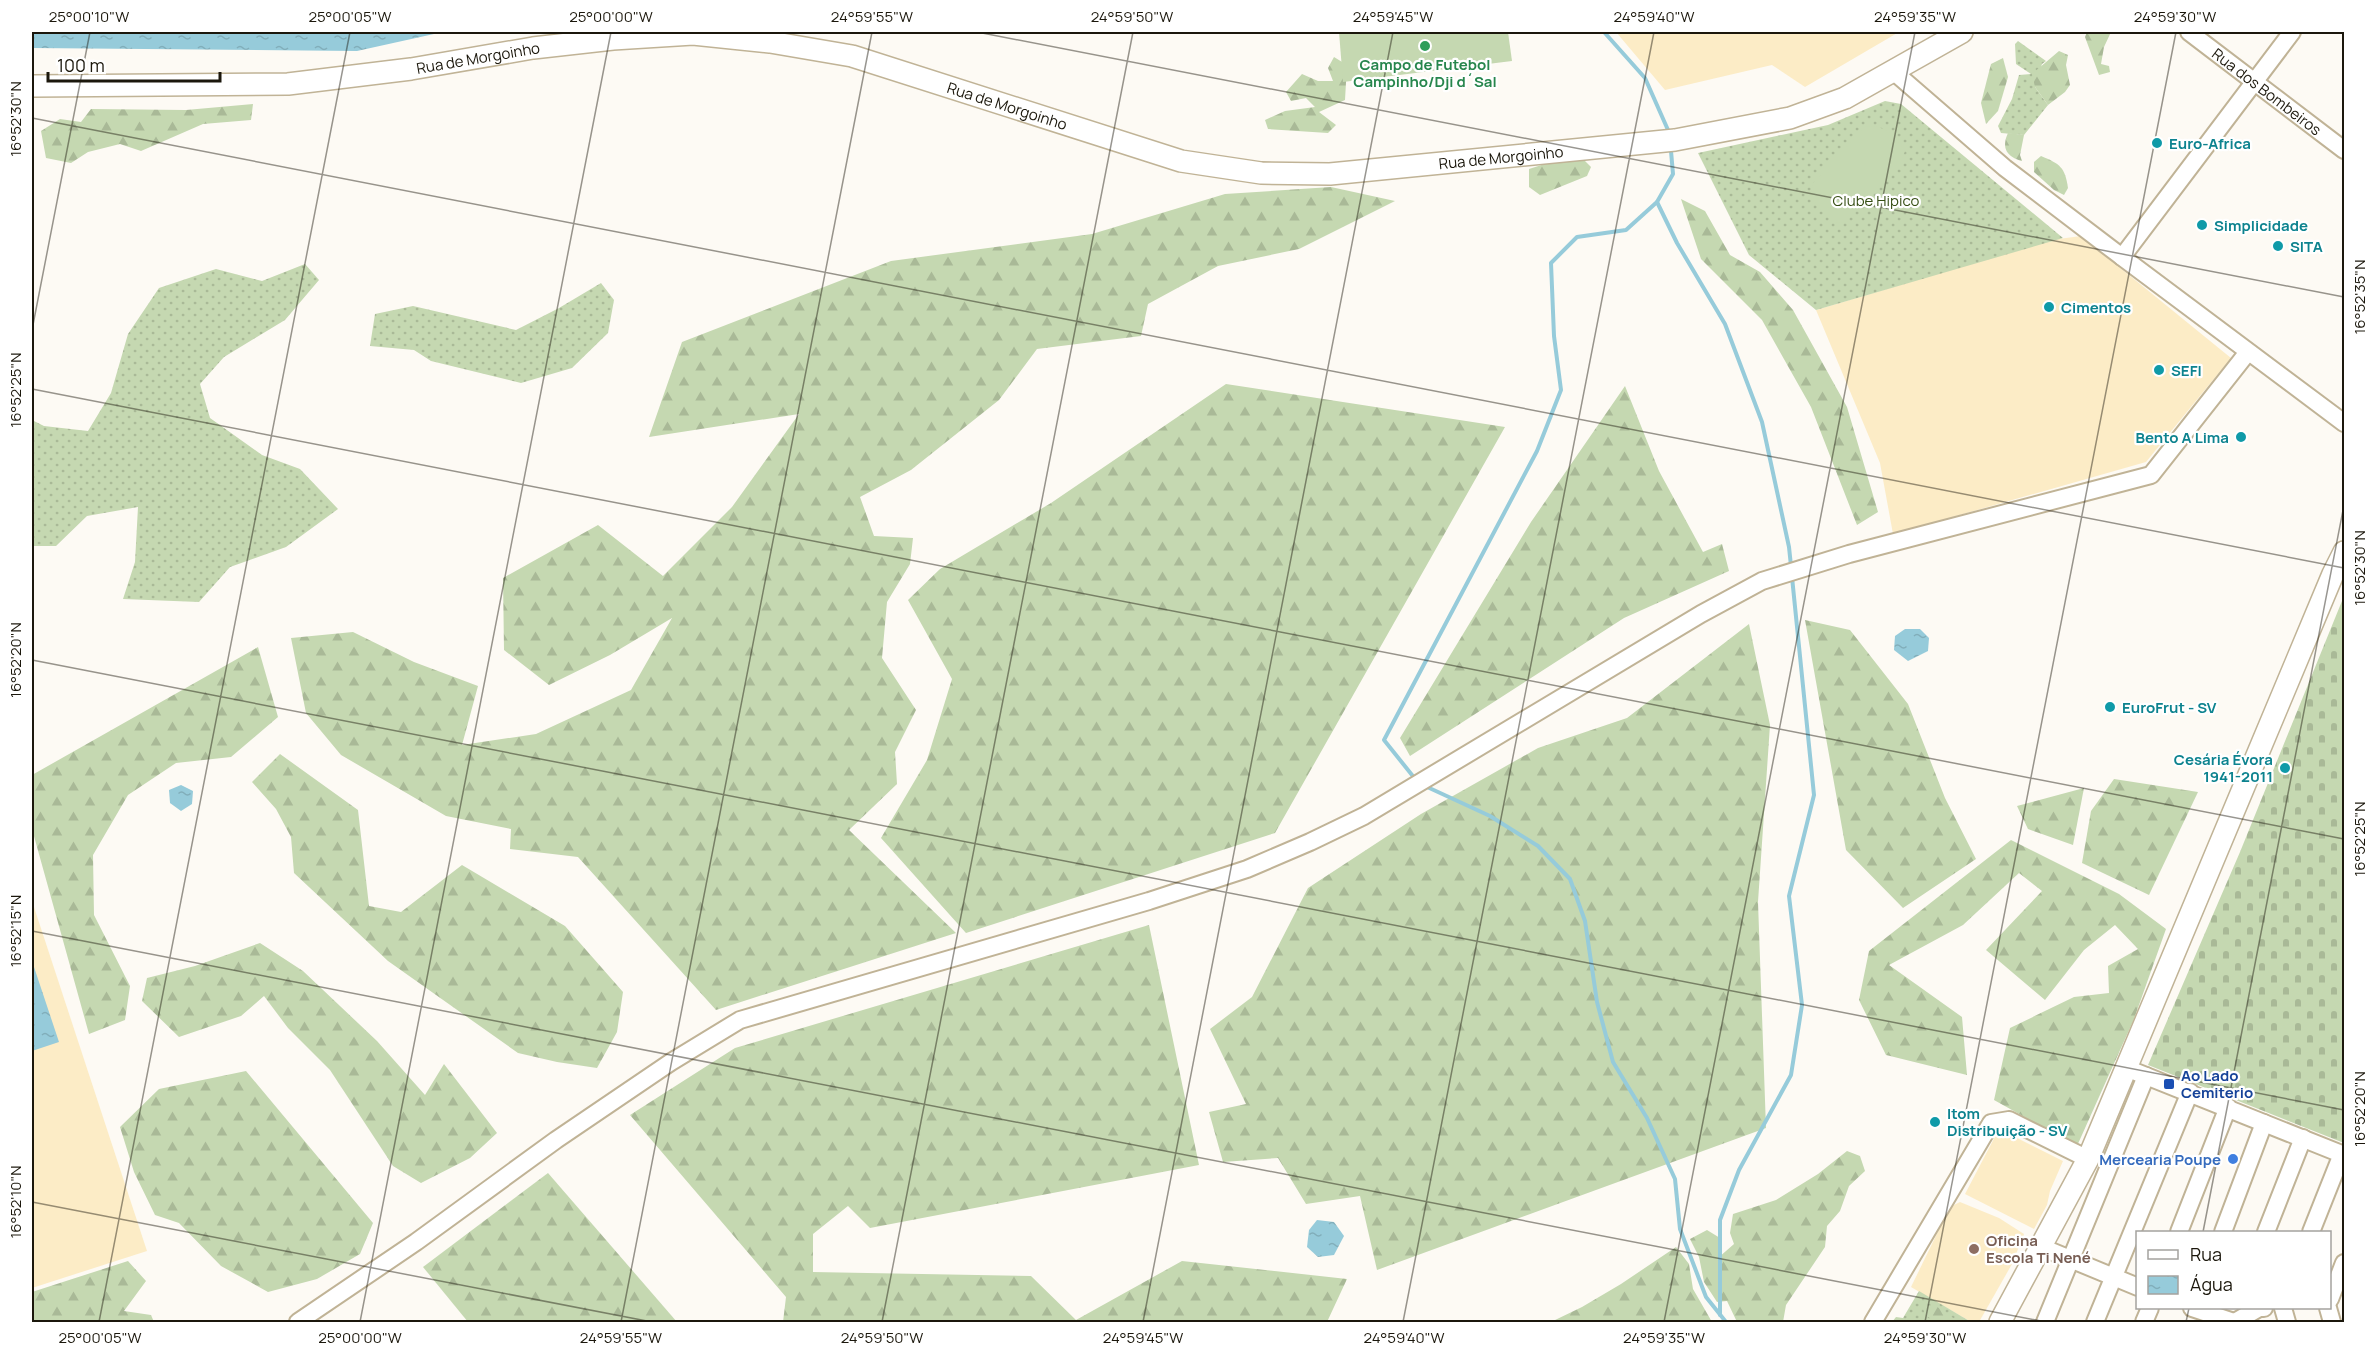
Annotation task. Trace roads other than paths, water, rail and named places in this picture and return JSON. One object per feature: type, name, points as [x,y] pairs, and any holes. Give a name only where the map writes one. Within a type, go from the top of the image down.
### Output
[{"type":"main road","name":"Rua de Morgoinho","points":[[32,86],[288,84],[411,69],[544,47],[613,39],[693,34],[770,42],[852,56],[1182,161],[1261,173],[1330,174],[1675,140],[1790,118],[1845,98],[1962,32]]},
{"type":"main road","points":[[2000,1323],[2088,1159],[2344,552]]},
{"type":"street","points":[[2122,257],[2292,32]]},
{"type":"street","name":"Rua dos Bombeiros","points":[[2201,35],[2254,81],[2344,150]]},
{"type":"street","points":[[1893,71],[2005,168],[2344,423]]},
{"type":"street","points":[[298,1323],[416,1242],[556,1140],[670,1062],[740,1020],[1149,902],[1247,869],[1364,816],[1701,614],[1762,581],[1838,557],[2151,475],[2248,352]]},
{"type":"street","points":[[2126,1068],[2343,1154],[2312,1231]]},
{"type":"street","points":[[2045,1323],[2146,1076]]},
{"type":"street","points":[[2095,1323],[2190,1092]]},
{"type":"street","points":[[2180,1231],[2228,1107]]},
{"type":"street","points":[[1873,1323],[1991,1123],[2008,1120],[2088,1159]]},
{"type":"street","points":[[2224,1231],[2264,1123]]},
{"type":"street","points":[[2267,1231],[2303,1138]]},
{"type":"street","points":[[2041,1247],[2136,1286]]},
{"type":"street","points":[[2331,1296],[2344,1263]]},
{"type":"street","points":[[2144,1323],[2150,1309]]},
{"type":"street","points":[[2193,1312],[2235,1323],[2257,1309]]},
{"type":"water","points":[[32,32],[443,32],[357,51],[32,48]]},
{"type":"water","points":[[1905,629],[1920,629],[1929,638],[1928,651],[1908,661],[1894,650],[1895,636]]},
{"type":"water","points":[[181,785],[193,791],[192,804],[181,811],[170,803],[169,790]]},
{"type":"water","points":[[32,961],[59,1042],[32,1051]]},
{"type":"water","points":[[1317,1220],[1334,1222],[1344,1236],[1334,1255],[1318,1257],[1307,1247],[1309,1230]]},
{"type":"waterway","points":[[1604,32],[1645,78],[1668,130]]},
{"type":"waterway","points":[[1416,780],[1384,740],[1537,451],[1561,390],[1554,336],[1551,263],[1577,237],[1626,230],[1657,202],[1673,174],[1671,151]]},
{"type":"waterway","points":[[1657,202],[1677,243],[1725,324],[1762,422],[1791,566]]},
{"type":"waterway","points":[[1720,1315],[1720,1220],[1739,1170],[1791,1075],[1802,1005],[1789,896],[1814,795],[1792,577]]},
{"type":"waterway","points":[[1425,786],[1490,816],[1538,846],[1570,879],[1585,921],[1597,1002],[1613,1062],[1647,1118],[1675,1179],[1680,1229],[1706,1297],[1726,1322]]},
{"type":"place","name":"Campo de Futebol Campinho/Dji d´Sal","points":[[1425,46]]},
{"type":"place","name":"Euro-Africa","points":[[2157,143]]},
{"type":"place","name":"Simplicidade","points":[[2202,225]]},
{"type":"place","name":"SITA","points":[[2278,246]]},
{"type":"place","name":"Cimentos","points":[[2049,307]]},
{"type":"place","name":"SEFI","points":[[2159,370]]},
{"type":"place","name":"Bento A Lima","points":[[2241,437]]},
{"type":"place","name":"EuroFrut - SV","points":[[2110,707]]},
{"type":"place","name":"Cesária Évora 1941-2011","points":[[2285,768]]},
{"type":"place","name":"Ao Lado Cemiterio","points":[[2169,1084]]},
{"type":"place","name":"Itom Distribuição - SV","points":[[1935,1122]]},
{"type":"place","name":"Mercearia Poupe","points":[[2233,1159]]},
{"type":"place","name":"Oficina Escola Ti Nené","points":[[1974,1249]]},
{"type":"park label","name":"Clube Hipico","points":[[1876,200]]}]
